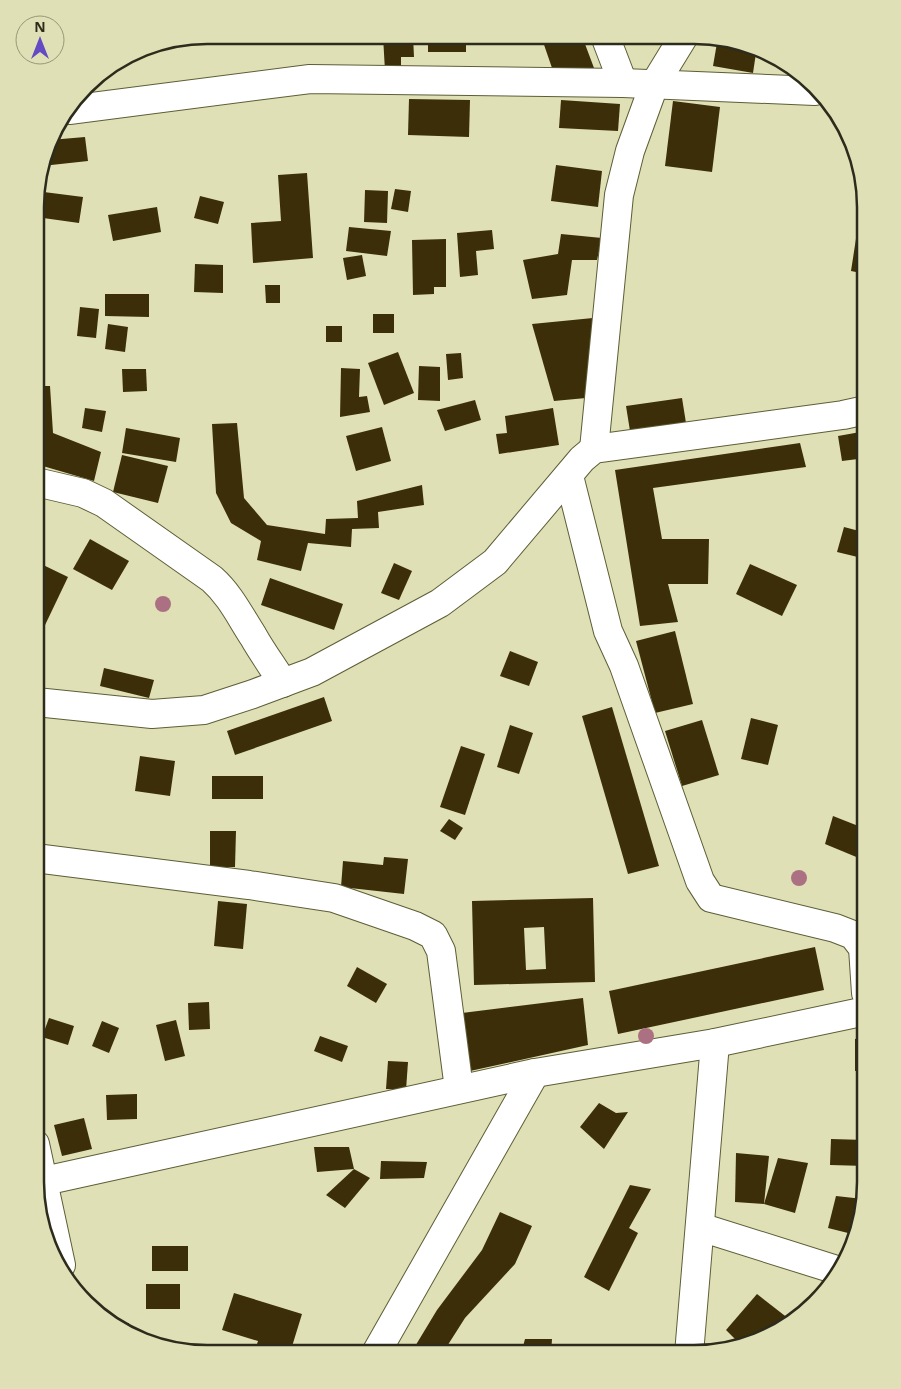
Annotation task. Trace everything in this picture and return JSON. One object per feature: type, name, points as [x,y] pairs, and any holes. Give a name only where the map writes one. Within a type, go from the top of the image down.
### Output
[{"type":"street","points":[[608,44],[623,83]]},
{"type":"street","points":[[594,449],[619,195],[630,151],[654,86],[679,44]]},
{"type":"street","points":[[76,109],[310,80],[623,83],[654,86],[810,91]]},
{"type":"street","points":[[44,703],[152,714],[204,710],[283,683],[312,672],[440,603],[495,562],[582,459],[594,449],[857,412]]},
{"type":"street","points":[[569,476],[608,631],[624,666],[700,881],[711,898],[835,928],[853,935],[857,940]]},
{"type":"street","points":[[44,484],[82,493],[104,503],[212,579],[230,599],[283,683]]},
{"type":"street","points":[[44,859],[154,872],[334,898],[415,926],[433,935],[441,951],[459,1089]]},
{"type":"street","points":[[44,1181],[535,1072],[715,1043],[857,1013]]},
{"type":"street","points":[[689,1345],[715,1043]]},
{"type":"street","points":[[381,1345],[535,1072]]},
{"type":"street","points":[[46,1210],[55,1243]]},
{"type":"street","points":[[700,1226],[832,1269]]},
{"type":"building","points":[[383,44],[413,44],[414,57],[401,57],[401,70],[385,71]]},
{"type":"building","points":[[428,44],[466,44],[466,52],[428,52]]},
{"type":"building","points":[[544,44],[585,44],[594,68],[552,68]]},
{"type":"building","points":[[717,45],[737,49],[756,56],[753,73],[713,66]]},
{"type":"building","points":[[409,99],[470,100],[469,137],[408,135]]},
{"type":"building","points":[[561,100],[620,104],[618,131],[559,128]]},
{"type":"building","points":[[673,101],[720,107],[712,172],[665,166]]},
{"type":"building","points":[[85,137],[88,161],[49,165],[58,139]]},
{"type":"building","points":[[556,165],[602,171],[598,207],[551,201]]},
{"type":"building","points":[[307,173],[313,258],[253,263],[251,223],[281,221],[278,175]]},
{"type":"building","points":[[395,189],[411,191],[408,212],[391,209]]},
{"type":"building","points":[[365,190],[388,191],[387,223],[364,222]]},
{"type":"building","points":[[45,192],[83,197],[79,223],[44,218]]},
{"type":"building","points":[[200,196],[224,202],[218,224],[194,218]]},
{"type":"building","points":[[157,207],[161,232],[113,241],[108,215]]},
{"type":"building","points":[[349,227],[391,231],[387,256],[346,251]]},
{"type":"building","points":[[492,230],[494,249],[476,251],[478,275],[460,277],[457,233]]},
{"type":"building","points":[[857,232],[857,272],[851,271]]},
{"type":"building","points":[[561,234],[602,238],[597,260],[572,260],[567,295],[532,299],[523,260],[558,254]]},
{"type":"building","points":[[446,239],[446,287],[434,287],[434,294],[413,295],[412,240]]},
{"type":"building","points":[[362,255],[366,276],[347,280],[343,258]]},
{"type":"building","points":[[195,264],[223,265],[223,293],[194,292]]},
{"type":"building","points":[[265,285],[280,285],[280,303],[266,303]]},
{"type":"building","points":[[105,294],[149,294],[149,317],[105,316]]},
{"type":"building","points":[[80,307],[99,309],[96,338],[77,336]]},
{"type":"building","points":[[373,314],[394,314],[394,333],[373,333]]},
{"type":"building","points":[[593,318],[586,398],[554,401],[532,324]]},
{"type":"building","points":[[108,324],[128,327],[125,352],[105,349]]},
{"type":"building","points":[[326,326],[342,326],[342,342],[326,342]]},
{"type":"building","points":[[398,352],[414,393],[384,405],[368,363]]},
{"type":"building","points":[[461,353],[463,378],[448,380],[446,354]]},
{"type":"building","points":[[419,366],[440,367],[440,401],[418,400]]},
{"type":"building","points":[[341,368],[360,369],[359,397],[367,396],[370,412],[340,417]]},
{"type":"building","points":[[122,369],[146,369],[147,391],[123,392]]},
{"type":"building","points":[[44,386],[50,386],[53,433],[101,452],[94,481],[44,466]]},
{"type":"building","points":[[682,398],[686,423],[630,431],[626,406]]},
{"type":"building","points":[[475,400],[481,420],[445,431],[437,410]]},
{"type":"building","points":[[85,408],[106,411],[102,432],[82,428]]},
{"type":"building","points":[[553,408],[559,445],[499,454],[496,434],[507,433],[505,416]]},
{"type":"building","points":[[237,423],[244,498],[267,525],[325,534],[326,519],[358,518],[357,501],[422,485],[424,505],[378,512],[379,528],[352,529],[351,547],[308,543],[301,571],[257,560],[261,541],[231,523],[216,493],[212,424]]},
{"type":"building","points":[[382,427],[391,461],[356,471],[346,436]]},
{"type":"building","points":[[126,428],[180,438],[176,462],[122,453]]},
{"type":"building","points":[[857,433],[857,459],[842,461],[838,436]]},
{"type":"building","points":[[800,443],[806,467],[653,488],[662,539],[709,539],[708,584],[668,584],[678,622],[640,626],[615,470]]},
{"type":"building","points":[[122,455],[168,466],[158,503],[113,492]]},
{"type":"building","points":[[844,527],[857,530],[857,557],[837,552]]},
{"type":"building","points":[[90,539],[129,561],[112,590],[73,569]]},
{"type":"building","points":[[394,563],[412,571],[399,600],[381,593]]},
{"type":"building","points":[[750,564],[797,585],[782,616],[736,594]]},
{"type":"building","points":[[44,565],[68,577],[44,627]]},
{"type":"building","points":[[270,578],[343,604],[334,630],[261,605]]},
{"type":"building","points":[[675,631],[693,704],[655,713],[636,641]]},
{"type":"building","points":[[510,651],[538,662],[529,686],[500,676]]},
{"type":"building","points":[[104,668],[154,680],[149,698],[100,686]]},
{"type":"building","points":[[324,697],[332,721],[235,755],[227,731]]},
{"type":"building","points":[[612,707],[659,866],[628,874],[582,716]]},
{"type":"building","points":[[751,718],[778,725],[768,765],[741,759]]},
{"type":"building","points":[[702,720],[719,775],[682,786],[665,731]]},
{"type":"building","points":[[510,725],[533,733],[519,774],[497,767]]},
{"type":"building","points":[[461,746],[485,754],[465,815],[440,807]]},
{"type":"building","points":[[140,756],[175,761],[170,796],[135,791]]},
{"type":"building","points":[[212,776],[263,776],[263,799],[212,799]]},
{"type":"building","points":[[833,816],[857,825],[857,857],[825,844]]},
{"type":"building","points":[[449,819],[463,828],[455,840],[440,831]]},
{"type":"building","points":[[210,831],[236,831],[235,867],[210,867]]},
{"type":"building","points":[[384,857],[408,859],[404,894],[341,887],[343,861],[383,865]]},
{"type":"building","points":[[593,898],[595,982],[474,985],[472,901]],"holes":[[[544,927],[546,969],[526,970],[524,928]]]},
{"type":"building","points":[[218,901],[247,904],[243,949],[214,946]]},
{"type":"building","points":[[815,947],[824,990],[618,1034],[609,991]]},
{"type":"building","points":[[357,967],[387,984],[376,1003],[347,986]]},
{"type":"building","points":[[583,998],[588,1045],[470,1071],[462,1013]]},
{"type":"building","points":[[209,1002],[210,1029],[189,1030],[188,1003]]},
{"type":"building","points":[[49,1018],[74,1026],[68,1045],[44,1038]]},
{"type":"building","points":[[176,1020],[185,1056],[165,1061],[156,1025]]},
{"type":"building","points":[[102,1021],[119,1028],[109,1053],[92,1046]]},
{"type":"building","points":[[320,1036],[348,1046],[342,1062],[314,1051]]},
{"type":"building","points":[[857,1038],[857,1071],[855,1071],[855,1039]]},
{"type":"building","points":[[388,1061],[408,1062],[406,1090],[386,1089]]},
{"type":"building","points":[[137,1094],[137,1119],[107,1120],[106,1095]]},
{"type":"building","points":[[599,1103],[616,1113],[628,1112],[604,1149],[580,1127]]},
{"type":"building","points":[[84,1118],[92,1149],[62,1156],[54,1125]]},
{"type":"building","points":[[831,1139],[857,1140],[857,1166],[830,1165]]},
{"type":"building","points":[[314,1147],[349,1147],[354,1169],[317,1172]]},
{"type":"building","points":[[736,1153],[769,1156],[764,1204],[735,1202]]},
{"type":"building","points":[[778,1158],[808,1163],[795,1213],[764,1204]]},
{"type":"building","points":[[381,1161],[427,1162],[424,1178],[380,1179]]},
{"type":"building","points":[[354,1169],[370,1178],[345,1208],[326,1195]]},
{"type":"building","points":[[630,1185],[651,1189],[629,1228],[638,1233],[609,1291],[584,1277]]},
{"type":"building","points":[[836,1196],[856,1198],[849,1233],[828,1228]]},
{"type":"building","points":[[500,1212],[532,1226],[515,1264],[465,1318],[448,1345],[416,1345],[437,1310],[482,1250]]},
{"type":"building","points":[[152,1246],[188,1246],[188,1271],[152,1271]]},
{"type":"building","points":[[146,1284],[180,1284],[180,1309],[146,1309]]},
{"type":"building","points":[[234,1293],[302,1314],[292,1345],[257,1345],[258,1341],[222,1330]]},
{"type":"building","points":[[757,1294],[786,1317],[757,1333],[737,1340],[726,1330]]},
{"type":"building","points":[[525,1339],[552,1339],[552,1345],[523,1345]]}]
